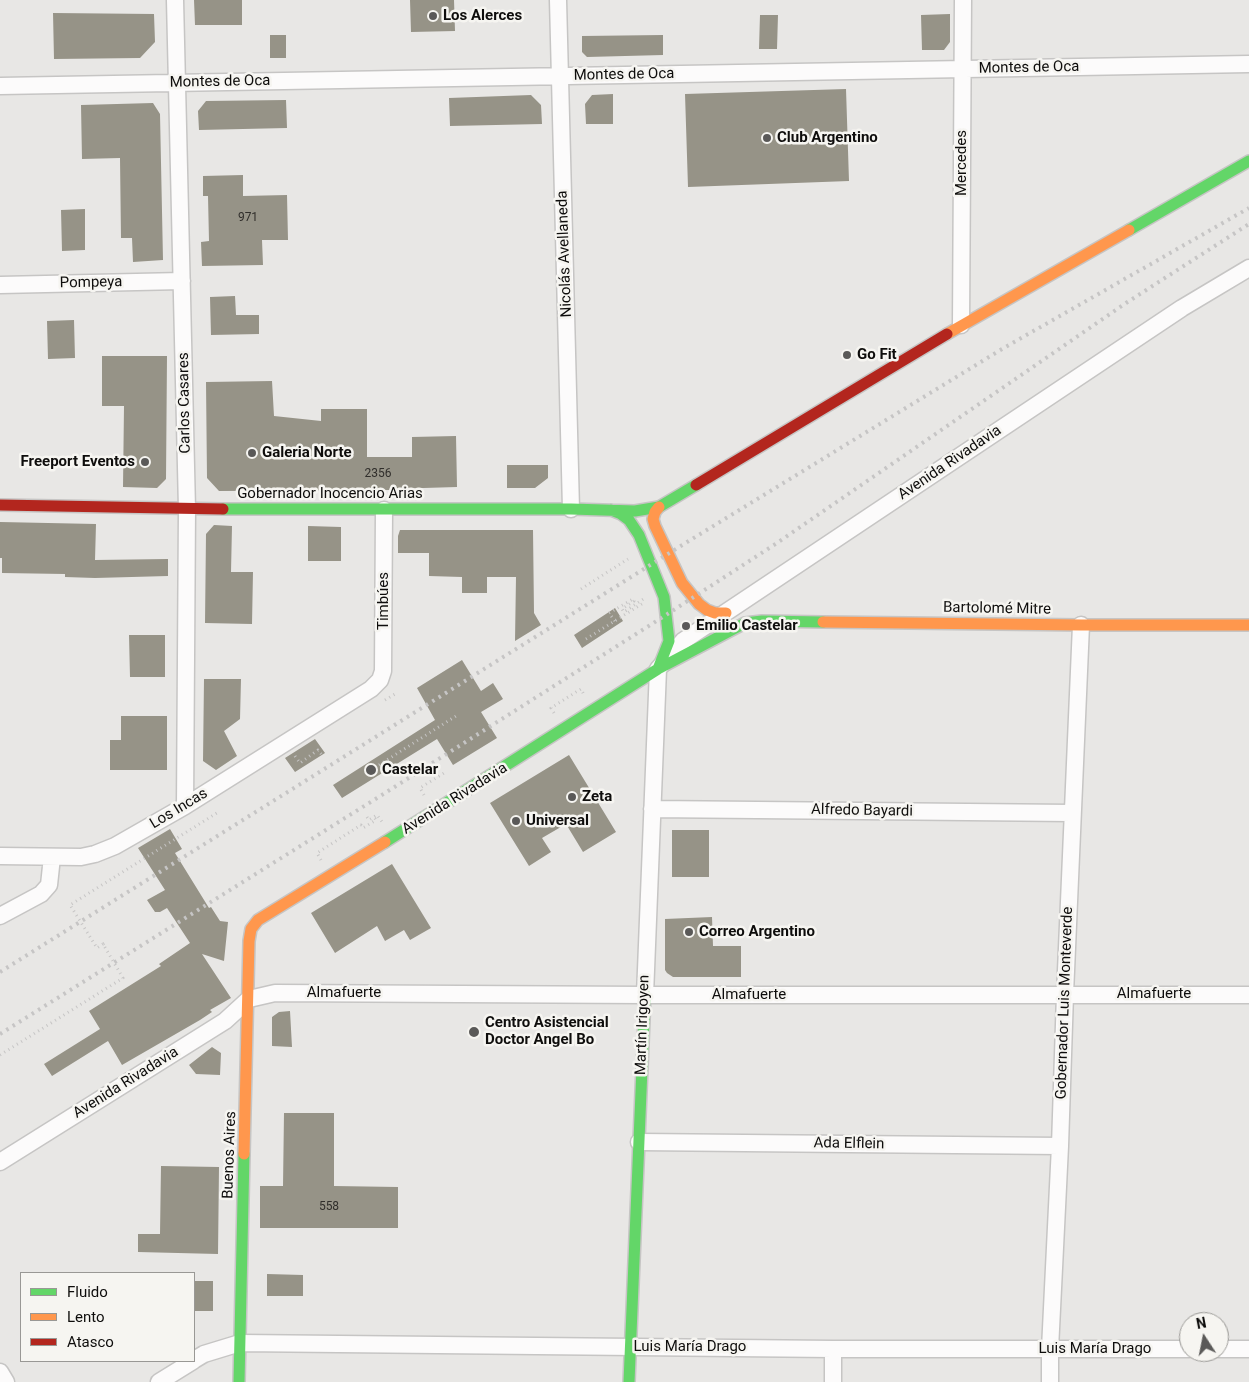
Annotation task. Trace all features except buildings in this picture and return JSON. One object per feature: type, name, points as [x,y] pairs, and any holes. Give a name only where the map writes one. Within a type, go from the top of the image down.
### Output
[{"type":"street","name":"Carlos Casares","points":[[175,0],[187,509],[185,806]]},
{"type":"street","name":"Nicolás Avellaneda","points":[[558,0],[571,509]]},
{"type":"street","name":"Mercedes","points":[[961,326],[963,0]]},
{"type":"street","name":"Montes de Oca","points":[[0,86],[1249,64]]},
{"type":"street","points":[[726,613],[715,613],[707,610],[699,604],[682,582],[655,526],[653,519],[659,507],[961,326],[1249,161]]},
{"type":"street","name":"Avenida Rivadavia","points":[[658,669],[683,641],[1182,308],[1249,268]]},
{"type":"street","name":"Pompeya","points":[[0,285],[182,281]]},
{"type":"street","name":"Gobernador Inocencio Arias","points":[[0,505],[187,509],[571,509],[635,511],[659,507]]},
{"type":"street","name":"Timbúes","points":[[372,689],[380,680],[384,671],[384,510]]},
{"type":"street","points":[[611,510],[629,520],[639,535],[664,597],[669,641],[658,669]]},
{"type":"street","name":"Bartolomé Mitre","points":[[745,623],[762,621],[1249,625]]},
{"type":"street","name":"Avenida Rivadavia","points":[[251,929],[258,920],[449,803],[658,669],[745,623]]},
{"type":"street","name":"Gobernador Luis Monteverde","points":[[1050,1382],[1081,625]]},
{"type":"street","name":"Martín Irigoyen","points":[[629,1382],[658,669]]},
{"type":"street","name":"Los Incas","points":[[0,856],[81,857],[115,846],[185,806],[372,689]]},
{"type":"street","name":"Alfredo Bayardi","points":[[652,808],[1072,813]]},
{"type":"street","points":[[0,916],[41,894],[49,886],[52,857]]},
{"type":"street","name":"Buenos Aires","points":[[239,1382],[251,929]]},
{"type":"street","name":"Almafuerte","points":[[249,999],[275,993],[1249,995]]},
{"type":"street","name":"Avenida Rivadavia","points":[[0,1162],[225,1021],[249,999]]},
{"type":"street","name":"Ada Elflein","points":[[639,1142],[1060,1146]]},
{"type":"street","name":"Luis María Drago","points":[[195,1360],[204,1354],[240,1344],[833,1349],[1179,1349]]},
{"type":"street","points":[[833,1349],[833,1382]]},
{"type":"street","points":[[1229,1349],[1249,1349]]},
{"type":"street","name":"Luis María Drago","points":[[159,1382],[191,1362]]},
{"type":"street","points":[[0,1372],[6,1382]]},
{"type":"path","points":[[581,589],[631,558]]},
{"type":"path","points":[[586,639],[647,601],[644,591]]},
{"type":"path","points":[[615,621],[609,613],[633,599],[634,601],[622,609],[624,612],[646,598]]},
{"type":"path","points":[[551,708],[581,689]]},
{"type":"path","points":[[379,765],[456,716]]},
{"type":"path","points":[[293,753],[300,762],[318,750],[322,755]]},
{"type":"path","points":[[423,786],[444,773]]},
{"type":"path","points":[[0,1055],[123,978],[104,943],[97,948],[70,905],[220,811]]},
{"type":"path","points":[[366,817],[369,820],[378,814],[380,818]]},
{"type":"path","points":[[317,853],[361,825],[363,828],[370,824],[376,820],[374,817]]},
{"type":"railway","points":[[0,972],[679,547],[1002,349],[1249,208]]},
{"type":"railway","points":[[0,1034],[666,615],[777,543],[1126,303],[1249,224]]},
{"type":"traffic: fast","points":[[1129,230],[1249,161]]},
{"type":"traffic: fast","points":[[223,509],[571,509],[635,511],[659,507],[696,485]]},
{"type":"traffic: fast","points":[[611,510],[629,520],[639,535],[664,597],[669,641],[658,669]]},
{"type":"traffic: fast","points":[[385,842],[658,669],[745,623],[762,621],[823,622]]},
{"type":"traffic: fast","points":[[629,1382],[645,995]]},
{"type":"traffic: fast","points":[[239,1382],[244,1154]]},
{"type":"traffic: slow","points":[[947,334],[1129,230]]},
{"type":"traffic: slow","points":[[659,507],[653,519],[655,526],[682,583],[699,604],[707,610],[715,613],[726,613]]},
{"type":"traffic: slow","points":[[823,622],[1249,625]]},
{"type":"traffic: slow","points":[[244,1154],[249,941],[251,929],[258,920],[385,842]]},
{"type":"traffic: jam","points":[[696,485],[947,334]]},
{"type":"traffic: jam","points":[[0,505],[223,509]]},
{"type":"place","name":"Los Alerces","points":[[433,16]]},
{"type":"place","name":"Club Argentino","points":[[767,138]]},
{"type":"place","name":"Go Fit","points":[[847,355]]},
{"type":"place","name":"Galeria Norte","points":[[252,453]]},
{"type":"place","name":"Freeport Eventos","points":[[145,462]]},
{"type":"place","name":"Emilio Castelar","points":[[686,626]]},
{"type":"place","name":"Castelar","points":[[371,770]]},
{"type":"place","name":"Zeta","points":[[572,797]]},
{"type":"place","name":"Universal","points":[[516,821]]},
{"type":"place","name":"Correo Argentino","points":[[689,932]]},
{"type":"place","name":"Centro Asistencial Doctor Angel Bo","points":[[474,1032]]}]
